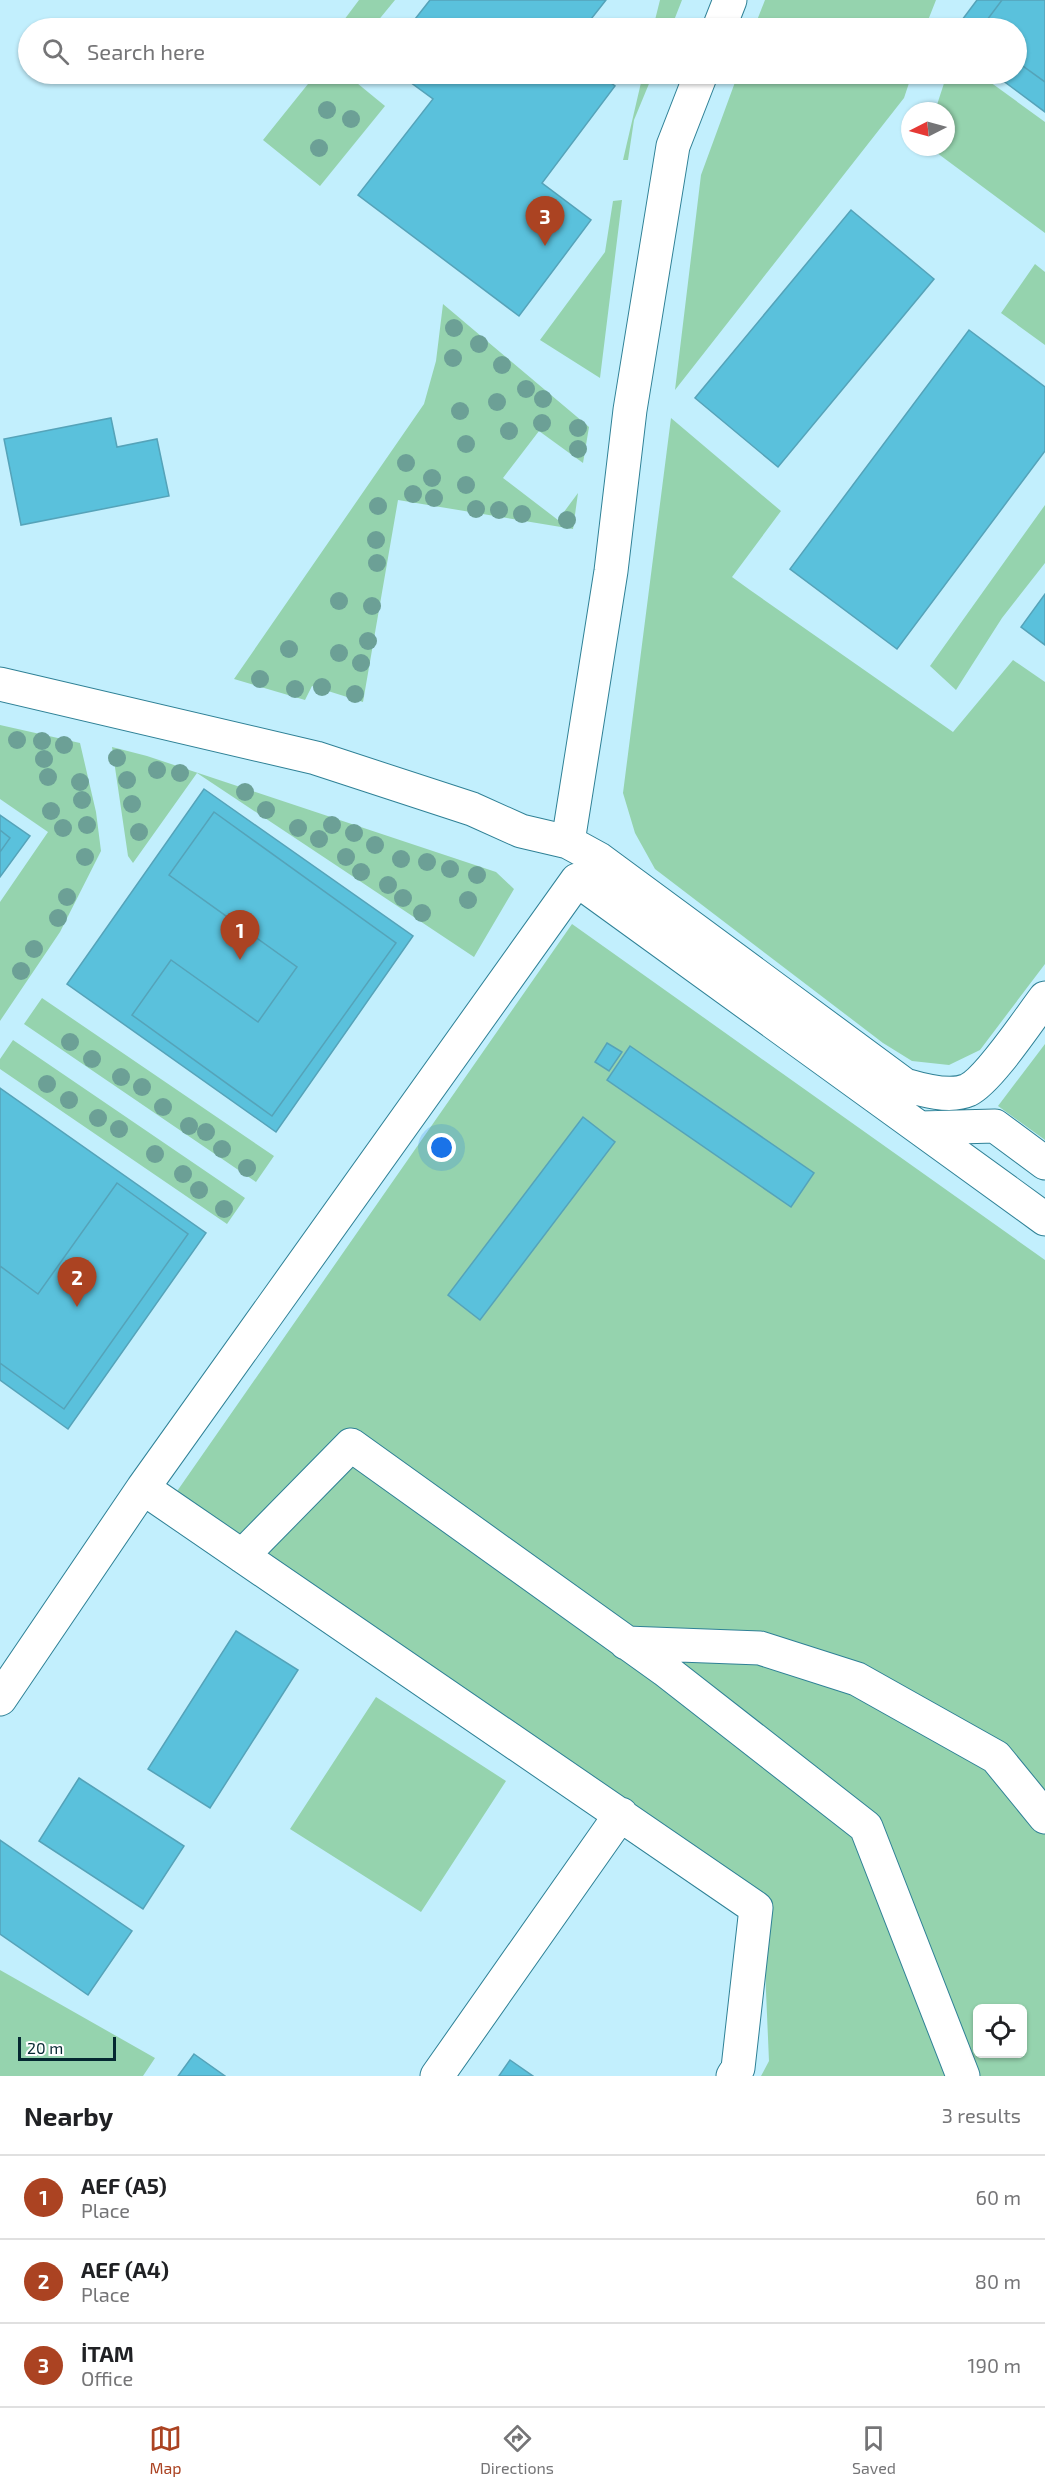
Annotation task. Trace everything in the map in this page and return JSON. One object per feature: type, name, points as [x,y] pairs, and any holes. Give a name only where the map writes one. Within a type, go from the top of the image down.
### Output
[{"type":"lane","points":[[723,18],[730,0]]},
{"type":"lane","points":[[568,842],[611,571],[630,410],[673,146],[697,84]]},
{"type":"lane","points":[[0,684],[316,758],[472,809],[521,831],[568,842],[599,859],[904,1085],[936,1093],[968,1090],[987,1074],[1045,998]]},
{"type":"lane","points":[[0,1699],[143,1488],[577,880],[1045,1219]]},
{"type":"lane","points":[[920,1128],[995,1126],[1045,1162]]},
{"type":"lane","points":[[242,1556],[351,1445],[626,1643],[866,1827],[963,2076]]},
{"type":"lane","points":[[143,1488],[756,1908],[738,2068],[733,2076]]},
{"type":"lane","points":[[626,1643],[759,1648],[857,1679],[996,1757],[1045,1816]]},
{"type":"lane","points":[[437,2076],[621,1815]]},
{"type":"green space","points":[[359,0],[395,0],[380,18],[346,18]]},
{"type":"green space","points":[[660,0],[682,0],[675,18],[656,18]]},
{"type":"green space","points":[[765,0],[936,0],[929,18],[758,18]]},
{"type":"green space","points":[[308,84],[358,84],[385,106],[320,186],[263,140]]},
{"type":"green space","points":[[641,84],[649,84],[634,120],[628,160],[623,160]]},
{"type":"green space","points":[[734,84],[909,84],[904,98],[675,390],[701,175]]},
{"type":"green space","points":[[944,84],[993,84],[1045,122],[1045,233],[941,156],[955,156],[955,102],[938,102]]},
{"type":"green space","points":[[622,200],[600,378],[540,340],[605,252],[613,201]]},
{"type":"green space","points":[[1035,264],[1045,272],[1045,345],[1001,313]]},
{"type":"green space","points":[[443,304],[589,427],[583,463],[539,431],[503,478],[558,520],[578,493],[573,529],[398,500],[363,702],[312,686],[305,700],[234,679],[424,404],[436,361]]},
{"type":"green space","points":[[671,418],[781,511],[732,577],[750,590],[953,732],[1013,660],[1045,682],[1045,964],[980,1050],[949,1065],[912,1061],[883,1043],[655,869],[635,833],[623,793]]},
{"type":"green space","points":[[1045,505],[1045,563],[1002,618],[956,690],[930,666]]},
{"type":"green space","points":[[0,725],[80,743],[96,812],[101,851],[60,932],[0,1021],[0,902],[48,832],[0,799]]},
{"type":"green space","points":[[112,747],[147,756],[496,872],[514,889],[474,957],[197,773],[133,863],[128,856]]},
{"type":"green space","points":[[572,924],[1045,1260],[1045,2076],[761,2076],[769,2061],[762,1898],[173,1497]]},
{"type":"green space","points":[[42,998],[274,1156],[256,1182],[24,1024]]},
{"type":"green space","points":[[13,1040],[245,1198],[227,1224],[0,1069],[0,1059]]},
{"type":"green space","points":[[1045,1044],[1045,1140],[998,1106]]},
{"type":"green space","points":[[376,1697],[506,1781],[421,1912],[290,1829]]},
{"type":"green space","points":[[0,1970],[155,2058],[143,2076],[0,2076]]},
{"type":"building","points":[[430,0],[606,0],[592,18],[416,18]]},
{"type":"building","points":[[977,0],[1045,0],[1045,112],[1007,84],[1027,84],[1027,18],[964,18]]},
{"type":"building","points":[[1002,0],[1045,0],[1045,82],[1027,69],[1027,18],[988,18]]},
{"type":"building","points":[[413,84],[612,84],[615,86],[542,183],[591,220],[519,316],[358,195],[433,99]]},
{"type":"building","points":[[851,210],[934,279],[778,467],[695,398]]},
{"type":"building","points":[[969,330],[1045,387],[1045,451],[897,649],[790,569]]},
{"type":"building","points":[[111,418],[117,447],[157,439],[169,496],[21,525],[4,439]]},
{"type":"building","points":[[1045,594],[1045,645],[1021,627]]},
{"type":"building","points":[[204,789],[413,936],[276,1132],[67,984]]},
{"type":"building","points":[[214,812],[396,943],[272,1116],[132,1015],[171,960],[258,1022],[297,967],[169,875]]},
{"type":"building","points":[[0,815],[30,836],[0,877]]},
{"type":"building","points":[[0,830],[10,838],[0,852]]},
{"type":"building","points":[[607,1043],[622,1052],[609,1071],[595,1062]]},
{"type":"building","points":[[630,1046],[814,1173],[791,1207],[607,1080]]},
{"type":"building","points":[[0,1088],[206,1233],[68,1429],[0,1380]]},
{"type":"building","points":[[583,1117],[615,1142],[480,1320],[448,1295]]},
{"type":"building","points":[[117,1183],[188,1234],[64,1409],[0,1363],[0,1266],[38,1294]]},
{"type":"building","points":[[236,1631],[298,1670],[210,1808],[148,1769]]},
{"type":"building","points":[[79,1778],[184,1846],[143,1909],[39,1841]]},
{"type":"building","points":[[0,1840],[132,1931],[88,1995],[0,1934]]},
{"type":"building","points":[[194,2054],[225,2076],[178,2076]]},
{"type":"building","points":[[510,2060],[533,2076],[499,2076]]},
{"type":"place","name":"İTAM","points":[[545,246]]},
{"type":"place","name":"AEF (A5)","points":[[240,960]]},
{"type":"place","name":"AEF (A4)","points":[[77,1307]]}]
